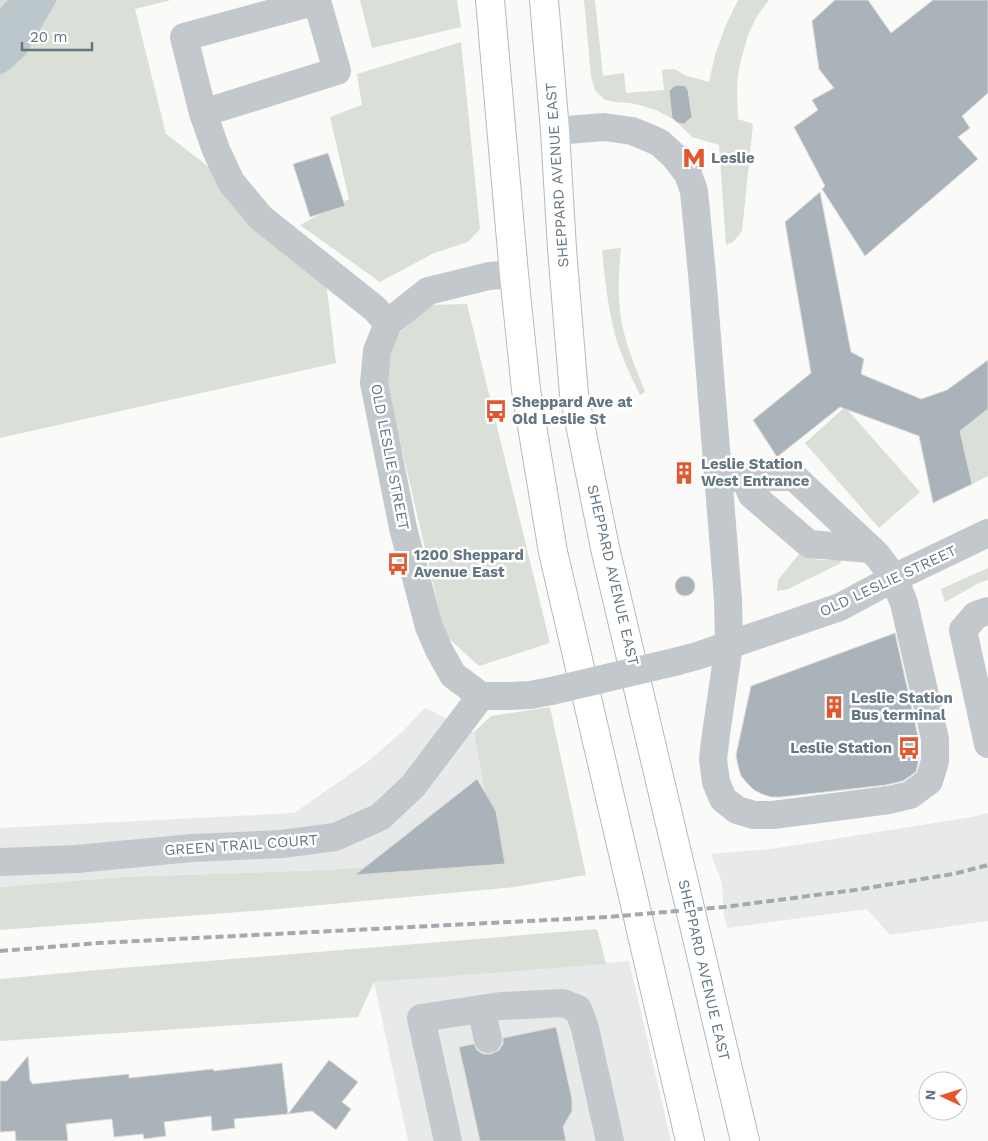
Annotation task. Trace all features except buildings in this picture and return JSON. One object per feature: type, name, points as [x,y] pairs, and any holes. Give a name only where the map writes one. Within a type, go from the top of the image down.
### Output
[{"type":"main road","points":[[490,0],[526,390],[553,552],[690,1141]]},
{"type":"main road","name":"SHEPPARD AVENUE EAST","points":[[544,0],[574,394],[608,557],[744,1141]]},
{"type":"street","points":[[203,113],[337,71],[317,1],[184,37],[203,113],[216,150],[231,182],[261,218],[374,308],[388,323]]},
{"type":"street","points":[[555,131],[604,127],[632,131],[647,136],[660,143],[674,156],[688,174],[694,191],[702,274],[731,478],[728,599],[729,645],[713,759],[716,782],[723,799],[737,810],[754,815],[763,815],[889,800],[910,795],[929,781],[935,761],[935,739],[904,603],[894,578],[877,555],[794,477],[731,478]]},
{"type":"street","name":"OLD LESLIE STREET","points":[[514,274],[489,276],[428,291],[388,323],[377,351],[374,383],[403,528],[429,627],[453,675],[481,696],[530,695],[697,656],[840,607],[894,578],[988,533]]},
{"type":"street","points":[[731,478],[809,544],[871,549]]},
{"type":"street","points":[[988,611],[976,615],[963,630],[988,744]]},
{"type":"street","name":"GREEN TRAIL COURT","points":[[0,862],[77,859],[192,848],[282,844],[335,838],[380,818],[413,786],[481,696]]},
{"type":"street","points":[[448,1141],[421,1018],[501,1006],[563,1003],[578,1009],[585,1028],[610,1141]]},
{"type":"street","points":[[481,1009],[488,1039]]},
{"type":"shaded area","points":[[0,0],[171,0],[135,9],[166,134],[214,171],[325,274],[336,363],[0,438]]},
{"type":"shaded area","points":[[8,0],[57,0],[26,54],[9,70],[0,75],[0,9]]},
{"type":"shaded area","points":[[360,0],[457,0],[461,27],[372,48]]},
{"type":"shaded area","points":[[584,0],[595,0],[603,76],[624,73],[626,93],[664,90],[662,70],[674,69],[687,76],[709,82],[715,55],[725,27],[738,0],[769,0],[757,16],[748,35],[738,75],[738,119],[753,124],[742,231],[733,242],[726,245],[719,145],[692,137],[678,123],[685,123],[691,118],[691,103],[688,92],[682,85],[677,85],[669,93],[673,119],[643,106],[605,100],[595,90],[591,76]]},
{"type":"shaded area","points":[[461,42],[480,229],[468,242],[434,253],[380,282],[300,225],[349,199],[330,117],[362,105],[357,74]]},
{"type":"shaded area","points":[[621,248],[620,312],[626,340],[645,392],[640,395],[616,338],[606,283],[602,250]]},
{"type":"shaded area","points":[[467,304],[550,643],[479,666],[445,635],[386,381],[394,338],[429,305]]},
{"type":"shaded area","points":[[845,407],[920,492],[879,528],[805,443]]},
{"type":"shaded area","points":[[988,409],[988,476],[972,484],[960,431]]},
{"type":"shaded area","points":[[800,553],[819,560],[840,559],[841,563],[788,589],[777,591],[778,580]]},
{"type":"shaded area","points":[[988,568],[988,580],[945,602],[941,589]]},
{"type":"shaded area","points":[[550,707],[586,875],[515,887],[267,910],[0,930],[0,887],[123,877],[326,870],[496,858],[474,732],[491,716]]},
{"type":"shaded area","points":[[425,708],[474,732],[496,858],[326,870],[123,877],[0,887],[0,828],[294,813],[366,763],[403,731]]},
{"type":"shaded area","points":[[988,813],[988,921],[890,935],[867,909],[728,928],[724,917],[722,883],[711,854],[771,849]]},
{"type":"shaded area","points":[[597,929],[606,964],[374,982],[358,1017],[0,1041],[0,979]]},
{"type":"shaded area","points":[[629,961],[671,1141],[408,1141],[374,982]]},
{"type":"railway","points":[[0,951],[98,943],[607,917],[724,907],[855,890],[953,874],[988,865]]},
{"type":"place","name":"Leslie","points":[[694,158]]},
{"type":"place","name":"Sheppard Ave at Old Leslie St","points":[[496,411]]},
{"type":"place","name":"Leslie Station West Entrance","points":[[684,473]]},
{"type":"place","name":"1200 Sheppard Avenue East","points":[[398,564]]},
{"type":"place","name":"Leslie Station Bus terminal","points":[[834,707]]},
{"type":"place","name":"Leslie Station","points":[[909,748]]}]
